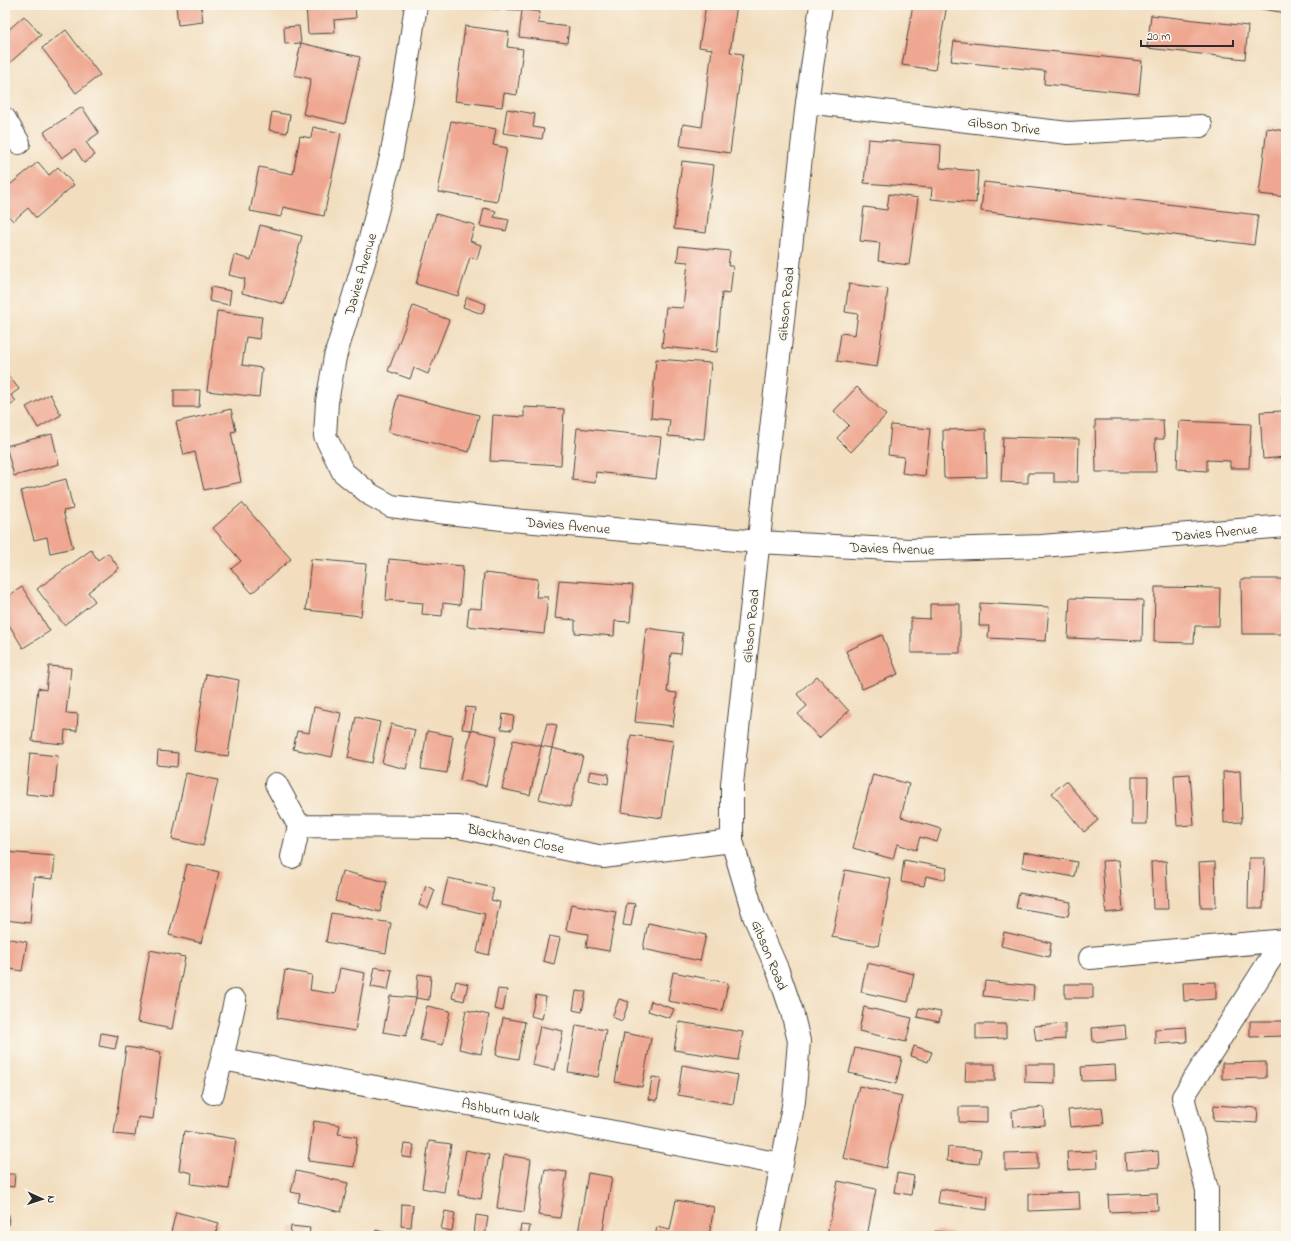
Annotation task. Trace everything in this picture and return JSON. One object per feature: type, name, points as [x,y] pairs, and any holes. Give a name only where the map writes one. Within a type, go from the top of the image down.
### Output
[{"type":"street","name":"Davies Avenue","points":[[416,5],[404,86],[391,157],[364,262],[335,356],[327,402],[326,436],[342,472],[371,495],[391,506],[420,510],[759,542],[909,550],[1042,546],[1286,526]]},
{"type":"street","name":"Gibson Road","points":[[768,1236],[794,1101],[799,1041],[790,1005],[778,971],[754,916],[732,841],[732,784],[807,102],[822,5]]},
{"type":"street","name":"Gibson Drive","points":[[807,102],[1068,133],[1201,126]]},
{"type":"street","points":[[5,119],[19,143]]},
{"type":"street","points":[[276,784],[299,826],[292,857]]},
{"type":"street","name":"Blackhaven Close","points":[[299,826],[459,827],[603,857],[732,841]]},
{"type":"street","points":[[1090,958],[1284,940]]},
{"type":"street","points":[[1207,1236],[1207,1190],[1183,1097],[1284,940]]},
{"type":"street","points":[[213,1093],[235,1001]]},
{"type":"street","name":"Ashburn Walk","points":[[222,1059],[452,1100],[781,1164]]},
{"type":"building","points":[[176,5],[201,5],[203,22],[178,25]]},
{"type":"building","points":[[306,5],[355,5],[356,18],[334,20],[335,33],[308,34]]},
{"type":"building","points":[[470,5],[522,5],[522,10],[469,8]]},
{"type":"building","points":[[706,5],[737,5],[730,52],[743,54],[730,153],[680,146],[683,124],[702,127],[712,49],[699,47]]},
{"type":"building","points":[[913,5],[947,5],[935,70],[902,65]]},
{"type":"building","points":[[1251,5],[1286,5],[1286,13],[1250,7]]},
{"type":"building","points":[[522,10],[540,12],[538,23],[569,27],[567,43],[519,37]]},
{"type":"building","points":[[1151,15],[1248,26],[1245,59],[1147,48]]},
{"type":"building","points":[[24,16],[41,35],[6,66],[5,33]]},
{"type":"building","points":[[299,26],[301,43],[285,44],[284,27]]},
{"type":"building","points":[[465,26],[509,32],[507,47],[523,49],[517,95],[504,93],[502,107],[455,101]]},
{"type":"building","points":[[66,30],[100,75],[76,93],[42,48]]},
{"type":"building","points":[[954,41],[1142,61],[1139,94],[1044,84],[1045,71],[951,61]]},
{"type":"building","points":[[301,43],[360,57],[345,124],[303,114],[311,79],[294,75]]},
{"type":"building","points":[[82,107],[99,133],[86,142],[95,155],[84,163],[75,149],[62,158],[44,132]]},
{"type":"building","points":[[507,109],[535,114],[533,127],[544,129],[542,139],[503,133]]},
{"type":"building","points":[[272,112],[290,115],[287,133],[269,130]]},
{"type":"building","points":[[451,121],[496,129],[493,145],[507,148],[497,202],[438,192]]},
{"type":"building","points":[[313,127],[341,133],[324,216],[283,207],[281,217],[250,211],[259,167],[293,174],[300,136],[311,138]]},
{"type":"building","points":[[1267,128],[1286,131],[1286,197],[1259,194]]},
{"type":"building","points":[[868,139],[941,145],[940,168],[978,171],[976,203],[931,199],[932,188],[864,183]]},
{"type":"building","points":[[682,161],[714,165],[706,233],[674,229]]},
{"type":"building","points":[[38,162],[49,175],[58,167],[74,185],[36,218],[28,208],[13,221],[5,212],[5,189]]},
{"type":"building","points":[[984,182],[1258,215],[1254,245],[981,211]]},
{"type":"building","points":[[889,194],[918,198],[909,265],[878,261],[880,243],[860,241],[864,207],[887,210]]},
{"type":"building","points":[[484,208],[496,211],[494,217],[509,220],[506,231],[480,226]]},
{"type":"building","points":[[436,214],[475,225],[470,241],[481,245],[477,259],[470,257],[458,296],[416,284]]},
{"type":"building","points":[[260,225],[302,236],[284,304],[242,293],[245,279],[229,275],[234,255],[251,260]]},
{"type":"building","points":[[679,246],[730,251],[728,266],[733,266],[730,294],[722,293],[717,352],[662,347],[666,307],[683,308],[688,262],[677,261]]},
{"type":"building","points":[[849,284],[888,289],[877,367],[837,361],[841,333],[855,335],[858,314],[845,312]]},
{"type":"building","points":[[211,287],[231,291],[229,305],[209,301]]},
{"type":"building","points":[[467,297],[486,304],[482,314],[463,307]]},
{"type":"building","points":[[413,306],[449,320],[428,374],[414,368],[410,379],[388,371]]},
{"type":"building","points":[[217,311],[262,317],[259,339],[246,337],[242,365],[262,368],[259,397],[207,391]]},
{"type":"building","points":[[656,359],[711,363],[704,439],[668,436],[670,420],[651,418]]},
{"type":"building","points":[[5,371],[19,389],[11,395],[16,401],[5,410]]},
{"type":"building","points":[[857,387],[886,415],[851,452],[837,438],[849,425],[834,411]]},
{"type":"building","points":[[174,390],[200,390],[199,407],[174,407]]},
{"type":"building","points":[[50,394],[61,415],[38,428],[26,407]]},
{"type":"building","points":[[398,395],[479,415],[469,452],[388,432]]},
{"type":"building","points":[[1282,398],[1286,398],[1286,457],[1263,459],[1260,412],[1283,411]]},
{"type":"building","points":[[524,407],[564,409],[561,465],[490,461],[493,415],[524,417]]},
{"type":"building","points":[[231,409],[236,431],[231,432],[241,482],[204,490],[195,452],[184,455],[176,422]]},
{"type":"building","points":[[1095,420],[1163,420],[1164,439],[1155,439],[1156,472],[1096,472]]},
{"type":"building","points":[[1179,421],[1251,424],[1249,468],[1230,468],[1230,461],[1207,460],[1207,471],[1177,469]]},
{"type":"building","points":[[891,425],[930,429],[925,476],[902,473],[904,457],[888,455]]},
{"type":"building","points":[[577,428],[661,437],[656,479],[596,472],[595,483],[572,480]]},
{"type":"building","points":[[986,429],[987,477],[944,478],[943,430]]},
{"type":"building","points":[[52,434],[59,464],[14,476],[6,446]]},
{"type":"building","points":[[1003,437],[1079,439],[1078,482],[1054,482],[1054,473],[1028,473],[1028,483],[1001,482]]},
{"type":"building","points":[[66,479],[73,509],[63,511],[73,548],[50,553],[47,537],[34,540],[21,491]]},
{"type":"building","points":[[242,503],[291,559],[252,593],[231,569],[241,561],[213,528]]},
{"type":"building","points":[[91,550],[98,560],[108,553],[119,568],[88,592],[95,601],[64,625],[37,589]]},
{"type":"building","points":[[311,559],[366,564],[361,616],[306,610]]},
{"type":"building","points":[[389,559],[463,566],[460,605],[443,603],[442,616],[422,614],[423,603],[386,600]]},
{"type":"building","points":[[484,573],[538,579],[536,597],[548,597],[544,634],[467,626],[469,608],[481,609]]},
{"type":"building","points":[[1241,579],[1286,579],[1286,623],[1282,623],[1282,634],[1242,634]]},
{"type":"building","points":[[559,580],[633,585],[630,622],[615,621],[614,636],[575,633],[575,620],[555,618]]},
{"type":"building","points":[[22,587],[50,631],[23,648],[5,618],[5,598]]},
{"type":"building","points":[[1155,587],[1220,588],[1219,626],[1195,626],[1194,643],[1154,642]]},
{"type":"building","points":[[1070,598],[1143,600],[1142,641],[1068,638]]},
{"type":"building","points":[[980,603],[1049,607],[1046,641],[988,638],[989,626],[979,626]]},
{"type":"building","points":[[930,604],[960,604],[960,653],[911,653],[911,618],[930,619]]},
{"type":"building","points":[[646,628],[683,633],[681,654],[671,653],[667,692],[677,693],[673,726],[635,722]]},
{"type":"building","points":[[882,635],[898,674],[862,689],[846,651]]},
{"type":"building","points":[[49,666],[71,668],[66,713],[78,714],[77,731],[65,730],[64,744],[32,741],[38,688],[46,690]]},
{"type":"building","points":[[206,674],[239,680],[228,756],[194,751]]},
{"type":"building","points":[[817,676],[849,711],[819,738],[798,714],[807,706],[797,694]]},
{"type":"building","points":[[314,707],[341,713],[332,757],[293,749],[297,731],[309,733]]},
{"type":"building","points":[[466,707],[475,708],[471,730],[462,729]]},
{"type":"building","points":[[503,714],[514,716],[512,730],[501,729]]},
{"type":"building","points":[[356,717],[380,722],[372,763],[348,758]]},
{"type":"building","points":[[547,723],[557,725],[552,748],[541,746]]},
{"type":"building","points":[[391,724],[415,730],[406,769],[382,763]]},
{"type":"building","points":[[471,730],[497,736],[486,786],[460,780]]},
{"type":"building","points":[[427,731],[453,736],[447,773],[421,769]]},
{"type":"building","points":[[631,735],[673,741],[662,818],[621,812]]},
{"type":"building","points":[[513,740],[541,746],[530,795],[502,789]]},
{"type":"building","points":[[552,748],[583,756],[570,807],[539,799]]},
{"type":"building","points":[[158,751],[178,753],[177,767],[157,765]]},
{"type":"building","points":[[30,753],[58,756],[54,797],[26,794]]},
{"type":"building","points":[[1283,762],[1286,762],[1286,785],[1285,785]]},
{"type":"building","points":[[590,771],[609,774],[608,784],[588,780]]},
{"type":"building","points":[[1240,771],[1242,822],[1224,823],[1223,772]]},
{"type":"building","points":[[186,773],[218,780],[203,846],[172,839]]},
{"type":"building","points":[[873,774],[909,784],[901,817],[941,829],[937,842],[920,837],[916,850],[897,844],[893,859],[853,848]]},
{"type":"building","points":[[1190,774],[1194,825],[1177,826],[1174,775]]},
{"type":"building","points":[[1132,777],[1148,777],[1147,824],[1132,824]]},
{"type":"building","points":[[1066,781],[1098,820],[1084,832],[1052,793]]},
{"type":"building","points":[[5,852],[55,856],[53,879],[34,877],[30,923],[5,920]]},
{"type":"building","points":[[1024,852],[1077,862],[1074,877],[1022,867]]},
{"type":"building","points":[[1249,858],[1265,858],[1263,908],[1248,908]]},
{"type":"building","points":[[904,860],[947,868],[945,880],[926,876],[924,886],[901,882]]},
{"type":"building","points":[[1119,860],[1123,911],[1106,913],[1102,861]]},
{"type":"building","points":[[1166,861],[1168,909],[1153,909],[1151,862]]},
{"type":"building","points":[[1215,862],[1216,907],[1201,907],[1199,863]]},
{"type":"building","points":[[187,864],[219,872],[201,943],[169,935]]},
{"type":"building","points":[[845,870],[891,879],[878,946],[832,937]]},
{"type":"building","points":[[342,871],[387,882],[380,912],[335,901]]},
{"type":"building","points":[[448,878],[494,888],[491,900],[500,902],[489,955],[477,952],[485,914],[442,904]]},
{"type":"building","points":[[426,886],[435,890],[428,909],[419,905]]},
{"type":"building","points":[[1019,893],[1071,902],[1068,916],[1016,908]]},
{"type":"building","points":[[627,903],[635,904],[631,926],[623,925]]},
{"type":"building","points":[[571,904],[616,912],[609,951],[586,947],[588,934],[566,930]]},
{"type":"building","points":[[331,913],[391,923],[386,953],[326,942]]},
{"type":"building","points":[[648,923],[706,935],[700,961],[643,949]]},
{"type":"building","points":[[1004,932],[1051,943],[1049,957],[1001,946]]},
{"type":"building","points":[[549,936],[560,938],[554,964],[543,961]]},
{"type":"building","points":[[5,938],[27,942],[22,971],[5,968]]},
{"type":"building","points":[[150,950],[185,957],[172,1029],[137,1022]]},
{"type":"building","points":[[867,963],[914,974],[908,1002],[861,992]]},
{"type":"building","points":[[375,967],[392,970],[388,990],[371,987]]},
{"type":"building","points":[[340,968],[365,973],[355,1031],[277,1018],[285,970],[312,975],[310,990],[335,994]]},
{"type":"building","points":[[673,972],[728,983],[722,1011],[668,1001]]},
{"type":"building","points":[[418,974],[431,976],[429,1000],[416,998]]},
{"type":"building","points":[[456,981],[468,984],[464,1001],[452,998]]},
{"type":"building","points":[[985,981],[1034,986],[1033,1001],[983,996]]},
{"type":"building","points":[[1216,982],[1216,999],[1184,1001],[1183,983]]},
{"type":"building","points":[[1065,984],[1093,984],[1093,998],[1065,998]]},
{"type":"building","points":[[498,989],[507,990],[503,1011],[494,1009]]},
{"type":"building","points":[[576,991],[586,992],[582,1012],[573,1010]]},
{"type":"building","points":[[536,995],[546,997],[542,1019],[531,1016]]},
{"type":"building","points":[[390,996],[416,998],[406,1036],[383,1032]]},
{"type":"building","points":[[619,999],[629,1002],[622,1021],[612,1017]]},
{"type":"building","points":[[651,1001],[674,1009],[670,1018],[648,1011]]},
{"type":"building","points":[[427,1006],[450,1011],[443,1045],[420,1040]]},
{"type":"building","points":[[864,1007],[912,1018],[906,1042],[859,1031]]},
{"type":"building","points":[[919,1008],[941,1012],[939,1022],[917,1017]]},
{"type":"building","points":[[466,1010],[489,1015],[481,1054],[459,1049]]},
{"type":"building","points":[[503,1018],[525,1022],[518,1059],[496,1055]]},
{"type":"building","points":[[1250,1021],[1286,1021],[1286,1036],[1250,1037]]},
{"type":"building","points":[[679,1022],[743,1032],[738,1060],[674,1050]]},
{"type":"building","points":[[976,1024],[1006,1024],[1006,1038],[976,1039]]},
{"type":"building","points":[[1065,1024],[1065,1039],[1036,1041],[1034,1026]]},
{"type":"building","points":[[576,1025],[606,1030],[598,1077],[568,1072]]},
{"type":"building","points":[[1125,1025],[1126,1039],[1093,1042],[1092,1028]]},
{"type":"building","points":[[540,1026],[563,1031],[555,1070],[532,1065]]},
{"type":"building","points":[[1186,1027],[1187,1042],[1155,1044],[1155,1029]]},
{"type":"building","points":[[101,1033],[118,1036],[115,1049],[99,1046]]},
{"type":"building","points":[[624,1033],[651,1038],[642,1087],[615,1082]]},
{"type":"building","points":[[914,1046],[932,1052],[928,1062],[911,1056]]},
{"type":"building","points":[[126,1047],[161,1052],[153,1119],[138,1117],[135,1136],[114,1134]]},
{"type":"building","points":[[855,1048],[902,1058],[896,1084],[849,1073]]},
{"type":"building","points":[[1266,1062],[1266,1078],[1222,1079],[1222,1063]]},
{"type":"building","points":[[966,1064],[995,1064],[995,1081],[965,1081]]},
{"type":"building","points":[[1025,1064],[1055,1064],[1055,1083],[1025,1082]]},
{"type":"building","points":[[682,1065],[738,1075],[733,1104],[678,1095]]},
{"type":"building","points":[[1115,1065],[1116,1080],[1082,1081],[1081,1067]]},
{"type":"building","points":[[652,1077],[661,1078],[657,1101],[649,1099]]},
{"type":"building","points":[[859,1086],[902,1096],[886,1168],[843,1158]]},
{"type":"building","points":[[1214,1105],[1258,1108],[1257,1123],[1213,1120]]},
{"type":"building","points":[[959,1107],[987,1107],[987,1123],[959,1122]]},
{"type":"building","points":[[1044,1107],[1045,1125],[1013,1127],[1012,1110]]},
{"type":"building","points":[[1102,1107],[1104,1124],[1070,1127],[1068,1110]]},
{"type":"building","points":[[314,1121],[340,1125],[338,1134],[357,1137],[354,1167],[308,1161]]},
{"type":"building","points":[[184,1131],[236,1139],[229,1189],[191,1184],[192,1173],[179,1170]]},
{"type":"building","points":[[429,1141],[451,1144],[444,1192],[422,1188]]},
{"type":"building","points":[[404,1144],[414,1145],[412,1158],[402,1157]]},
{"type":"building","points":[[948,1147],[981,1150],[979,1164],[947,1161]]},
{"type":"building","points":[[466,1150],[489,1155],[481,1199],[458,1195]]},
{"type":"building","points":[[1097,1151],[1098,1168],[1068,1170],[1067,1152]]},
{"type":"building","points":[[1158,1151],[1159,1167],[1126,1170],[1125,1154]]},
{"type":"building","points":[[1038,1152],[1038,1169],[1005,1170],[1005,1153]]},
{"type":"building","points":[[504,1155],[531,1159],[524,1212],[497,1208]]},
{"type":"building","points":[[545,1169],[567,1172],[560,1218],[538,1215]]},
{"type":"building","points":[[296,1171],[348,1183],[341,1212],[298,1202],[300,1194],[291,1192]]},
{"type":"building","points":[[588,1173],[612,1177],[602,1236],[586,1236],[578,1234]]},
{"type":"building","points":[[897,1173],[914,1176],[911,1195],[894,1192]]},
{"type":"building","points":[[5,1174],[15,1174],[14,1187],[5,1186]]},
{"type":"building","points":[[838,1181],[876,1189],[867,1236],[827,1236]]},
{"type":"building","points":[[940,1189],[988,1196],[987,1210],[938,1203]]},
{"type":"building","points":[[1079,1192],[1080,1209],[1029,1211],[1029,1194]]},
{"type":"building","points":[[1157,1193],[1158,1210],[1109,1212],[1108,1195]]},
{"type":"building","points":[[676,1200],[714,1207],[709,1236],[655,1236],[657,1227],[670,1230]]},
{"type":"building","points":[[402,1204],[413,1205],[411,1227],[401,1226]]},
{"type":"building","points":[[445,1211],[455,1213],[452,1231],[441,1229]]},
{"type":"building","points":[[176,1212],[219,1223],[215,1236],[170,1236]]},
{"type":"building","points":[[5,1215],[9,1215],[8,1226],[5,1225]]},
{"type":"building","points":[[476,1215],[488,1217],[485,1236],[474,1236]]},
{"type":"building","points":[[521,1225],[530,1226],[528,1236],[519,1236]]},
{"type":"building","points":[[291,1226],[310,1228],[309,1236],[290,1236]]},
{"type":"building","points":[[376,1230],[387,1233],[386,1236],[375,1236]]},
{"type":"building","points":[[935,1231],[965,1235],[965,1236],[934,1236]]},
{"type":"building","points":[[562,1232],[571,1235],[571,1236],[561,1236]]}]
